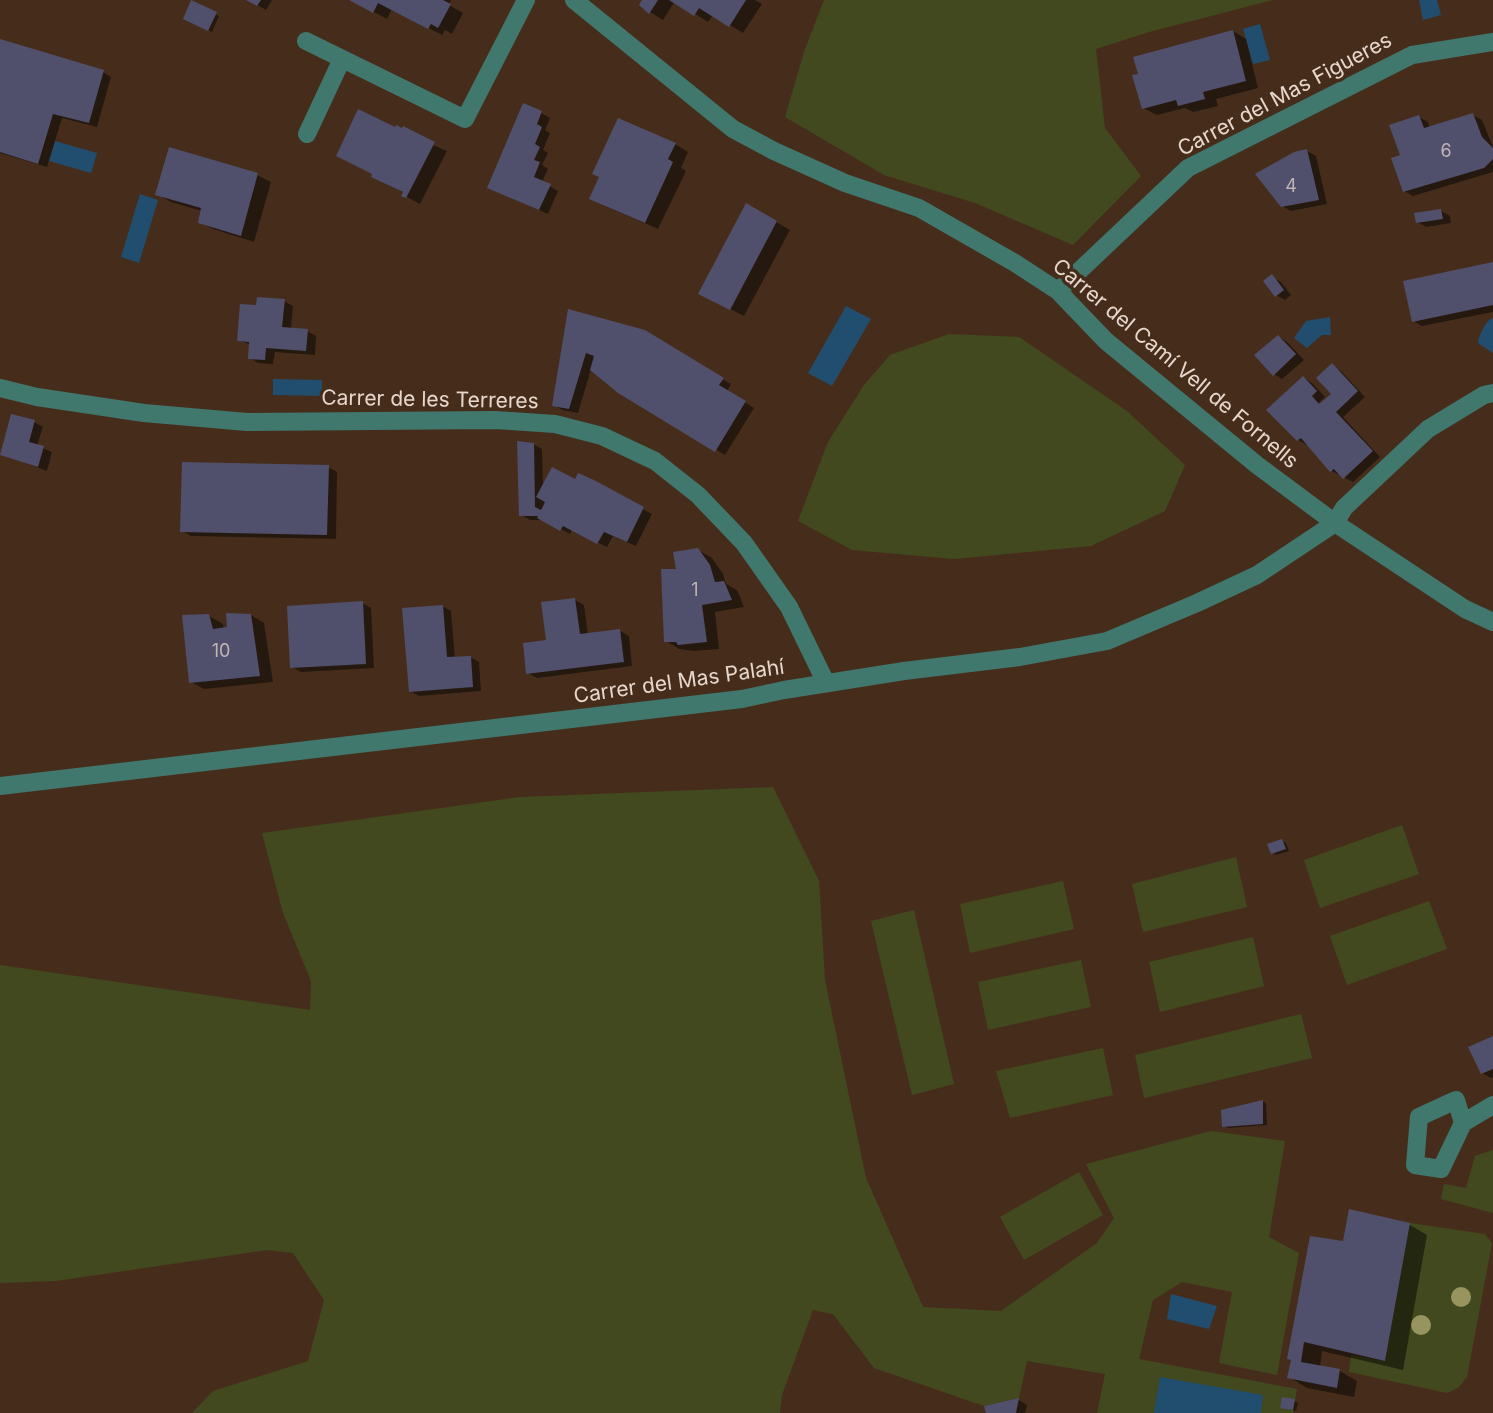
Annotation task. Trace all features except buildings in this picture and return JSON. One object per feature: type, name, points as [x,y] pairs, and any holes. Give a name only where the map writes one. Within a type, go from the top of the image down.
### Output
[{"type":"street","points":[[306,41],[465,119],[526,0]]},
{"type":"street","name":"Carrer del Camí Vell de Fornells","points":[[574,0],[733,129],[845,183],[919,208],[1058,291],[1106,341],[1257,465],[1335,523],[1465,608],[1493,622]]},
{"type":"street","name":"Carrer del Mas Figueres","points":[[1058,291],[1188,168],[1412,55],[1493,41]]},
{"type":"street","points":[[307,134],[342,59]]},
{"type":"street","name":"Carrer de les Terreres","points":[[0,388],[37,397],[144,413],[247,422],[496,421],[555,424],[602,436],[655,461],[698,495],[744,543],[789,607],[826,683]]},
{"type":"street","name":"Carrer del Mas Palahí","points":[[0,786],[743,699],[826,683],[1020,657],[1107,641],[1256,575],[1335,523],[1344,508],[1428,429],[1484,395],[1493,393]]},
{"type":"street","points":[[1463,1123],[1493,1105]]},
{"type":"green space","points":[[824,0],[1273,0],[1149,32],[1096,49],[1105,128],[1141,176],[1073,245],[975,203],[884,175],[785,117],[804,52]]},
{"type":"green space","points":[[949,334],[1019,337],[1127,411],[1185,465],[1165,511],[1091,546],[954,559],[852,550],[798,521],[828,442],[864,385],[890,355]]},
{"type":"green space","points":[[773,787],[819,881],[825,980],[866,1178],[923,1307],[1001,1311],[1097,1243],[1114,1218],[1086,1164],[1211,1131],[1285,1141],[1269,1237],[1299,1253],[1277,1375],[1219,1363],[1232,1292],[1182,1282],[1153,1300],[1139,1359],[1297,1389],[1293,1413],[1097,1413],[1105,1374],[1027,1361],[1019,1398],[984,1406],[874,1368],[833,1314],[813,1310],[782,1395],[780,1413],[192,1413],[213,1391],[308,1361],[324,1300],[293,1253],[267,1250],[56,1281],[0,1283],[0,965],[310,1010],[311,981],[283,913],[262,833],[520,797]]},
{"type":"green space","points":[[1402,825],[1419,874],[1320,908],[1304,860]]},
{"type":"green space","points":[[1236,857],[1247,907],[1143,932],[1132,884]]},
{"type":"green space","points":[[1063,881],[1074,929],[970,953],[960,904]]},
{"type":"green space","points":[[1429,901],[1447,949],[1347,985],[1330,936]]},
{"type":"green space","points":[[914,910],[954,1084],[912,1095],[871,921]]},
{"type":"green space","points":[[1253,937],[1264,986],[1160,1012],[1149,962]]},
{"type":"green space","points":[[1081,960],[1091,1007],[988,1030],[978,982]]},
{"type":"green space","points":[[1301,1014],[1312,1058],[1144,1098],[1135,1055]]},
{"type":"green space","points":[[1103,1048],[1113,1095],[1010,1118],[996,1071]]},
{"type":"green space","points":[[1493,1150],[1493,1213],[1441,1199],[1444,1184],[1466,1188],[1475,1156]]},
{"type":"green space","points":[[1079,1172],[1103,1215],[1024,1260],[1000,1217]]},
{"type":"green space","points":[[1410,1223],[1485,1234],[1492,1243],[1467,1377],[1458,1388],[1447,1393],[1349,1372],[1351,1355],[1385,1361]]},
{"type":"water","points":[[1419,0],[1437,0],[1441,15],[1423,20]]},
{"type":"water","points":[[1260,24],[1270,60],[1253,64],[1243,29]]},
{"type":"water","points":[[55,141],[97,153],[91,173],[49,161]]},
{"type":"water","points":[[140,194],[158,200],[139,263],[121,257]]},
{"type":"water","points":[[846,306],[871,319],[832,386],[808,373]]},
{"type":"water","points":[[1330,317],[1331,335],[1322,335],[1307,348],[1294,338],[1306,321]]},
{"type":"water","points":[[1493,318],[1493,353],[1478,343],[1483,328]]},
{"type":"water","points":[[273,379],[322,380],[322,396],[273,395]]},
{"type":"water","points":[[1171,1294],[1217,1306],[1209,1329],[1167,1319]]},
{"type":"water","points":[[1160,1377],[1263,1395],[1261,1413],[1154,1413]]}]
